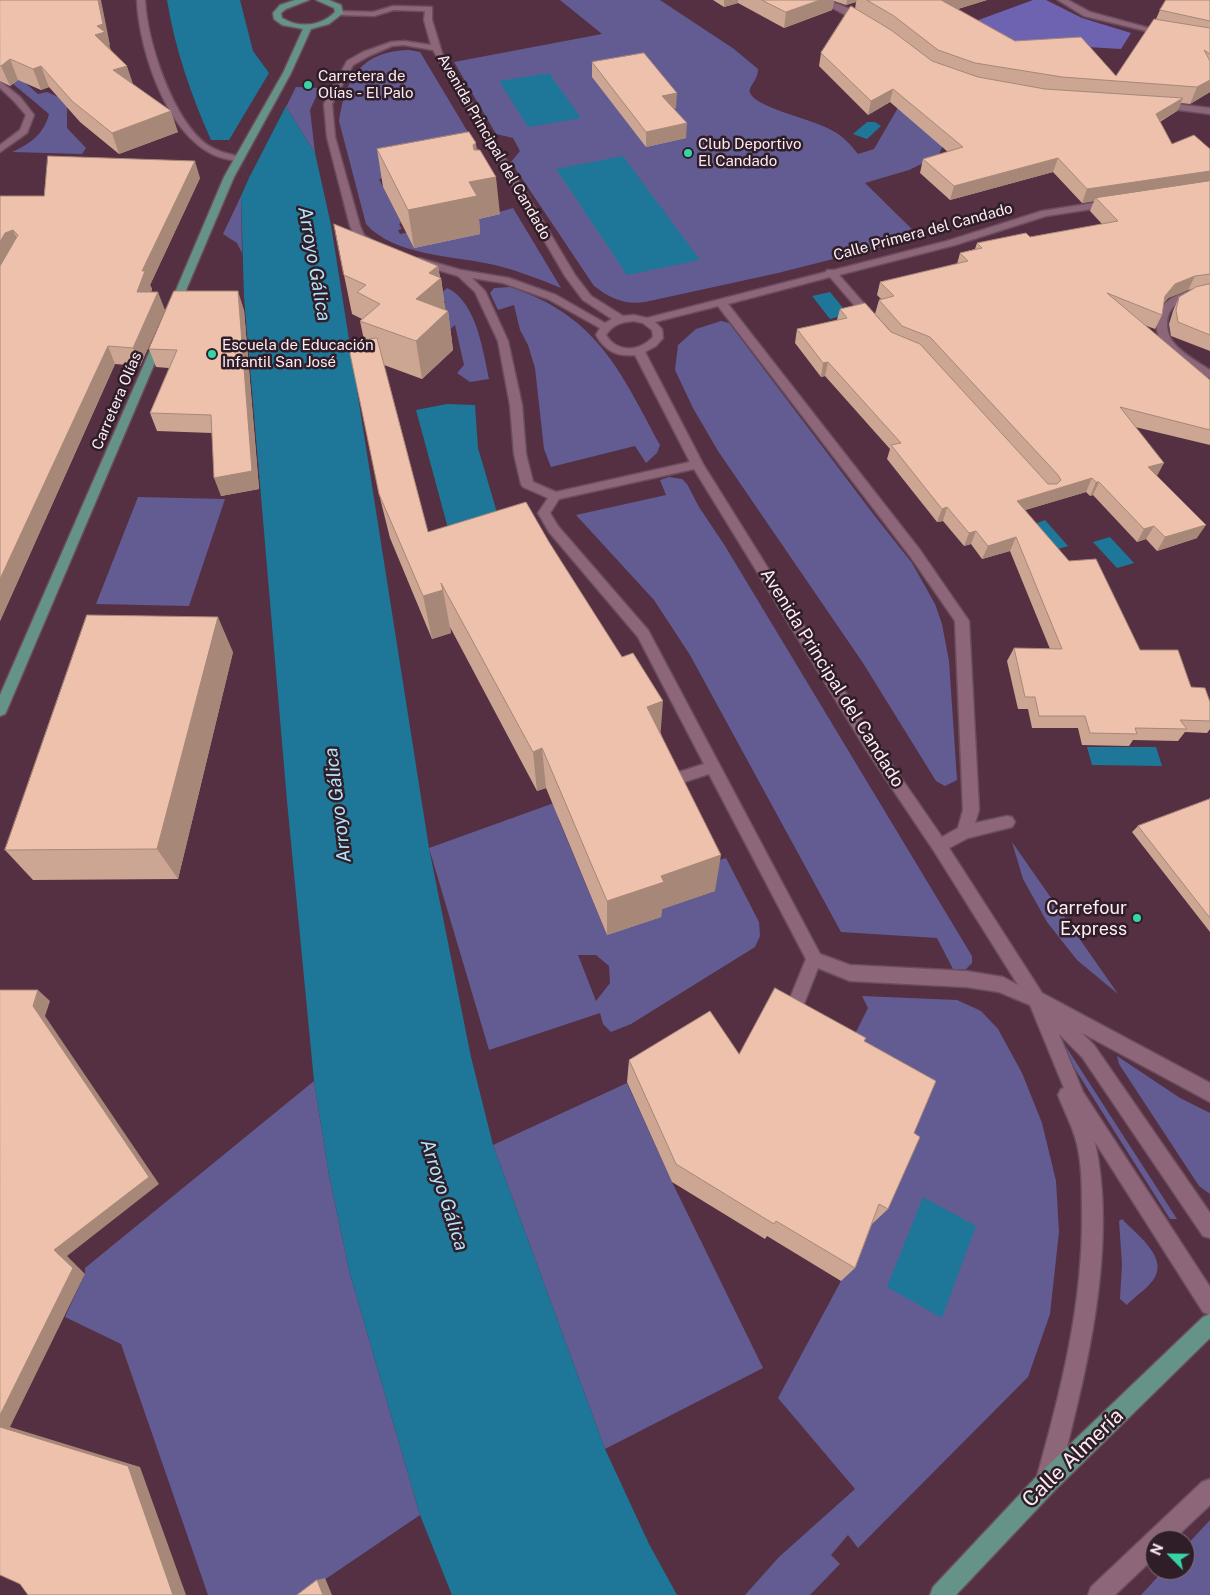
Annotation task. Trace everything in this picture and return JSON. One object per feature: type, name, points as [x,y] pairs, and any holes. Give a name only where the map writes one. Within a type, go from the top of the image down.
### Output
[{"type":"main road","points":[[305,0],[292,1],[283,7],[277,13],[278,19],[284,24],[308,27],[323,24],[334,19],[339,13],[338,7],[331,1],[320,0]]},
{"type":"main road","name":"Carretera Olías","points":[[0,710],[30,644],[229,177],[278,89],[308,27]]},
{"type":"main road","name":"Calle Almería","points":[[940,1595],[1047,1482],[1210,1324]]},
{"type":"street","points":[[141,0],[142,20],[156,69],[174,111],[202,145],[219,155],[239,159]]},
{"type":"street","points":[[821,0],[836,6],[871,26]]},
{"type":"street","points":[[1062,0],[1087,14],[1174,35]]},
{"type":"street","name":"Avenida Principal del Candado","points":[[339,13],[374,14],[393,8],[429,10],[428,20],[436,48],[508,179],[576,286],[587,298],[620,319]]},
{"type":"street","points":[[384,251],[360,237],[355,226],[332,137],[328,104],[350,62],[391,44],[409,44],[436,48]]},
{"type":"street","points":[[0,84],[17,98],[30,115],[24,132],[0,149]]},
{"type":"street","points":[[1146,104],[1210,111]]},
{"type":"street","name":"Calle Primera del Candado","points":[[647,321],[831,272],[951,243],[1045,213],[1123,202]]},
{"type":"street","points":[[412,259],[460,273],[505,280],[552,297],[605,327]]},
{"type":"street","points":[[831,272],[880,329]]},
{"type":"street","points":[[460,273],[480,291],[503,341],[516,406],[520,454],[526,484],[555,496],[697,464]]},
{"type":"street","points":[[1210,292],[1186,296],[1170,304],[1161,317],[1160,324],[1168,343],[1210,375]]},
{"type":"street","points":[[720,302],[798,399],[946,595],[962,621],[971,810],[965,832]]},
{"type":"street","points":[[634,318],[647,321],[656,329],[658,338],[652,346],[639,351],[626,352],[613,349],[604,343],[602,335],[605,327],[620,319],[634,318]]},
{"type":"street","name":"Avenida Principal del Candado","points":[[639,351],[697,464],[872,747],[940,846],[1036,999],[1077,1098],[1210,1305]]},
{"type":"street","points":[[555,496],[544,513],[553,529],[643,634],[814,959],[850,973],[966,979],[1003,985],[1010,990],[1036,999]]},
{"type":"street","points":[[684,776],[714,767]]},
{"type":"street","points":[[940,846],[965,832],[1007,822]]},
{"type":"street","points":[[794,1008],[814,959]]},
{"type":"street","name":"Avenida Principal del Candado","points":[[1036,999],[1210,1093]]},
{"type":"street","name":"Avenida Principal del Candado","points":[[1036,999],[1088,1050],[1210,1229]]},
{"type":"street","name":"Avenida Principal del Candado","points":[[1036,999],[1045,1048],[1065,1091],[1086,1146],[1094,1225],[1088,1294],[1077,1361],[1047,1482]]},
{"type":"street","points":[[1168,1530],[1210,1490]]},
{"type":"street","points":[[1099,1595],[1145,1551]]},
{"type":"shaded area","name":"Club Deportivo El Candado","points":[[560,0],[660,0],[734,49],[758,69],[758,73],[750,88],[750,93],[755,98],[774,109],[833,131],[847,141],[858,154],[874,149],[913,82],[961,109],[938,156],[909,170],[865,183],[920,237],[778,273],[645,302],[624,301],[600,290],[594,286],[511,162],[520,151],[513,138],[496,134],[454,62],[602,34]]},
{"type":"shaded area","points":[[1033,0],[1046,0],[1082,18],[1131,33],[1121,49],[1036,44],[913,44]]},
{"type":"shaded area","points":[[409,50],[420,52],[484,159],[379,179],[401,223],[399,224],[402,229],[398,230],[400,234],[472,220],[513,208],[561,288],[529,275],[495,265],[409,249],[392,243],[378,235],[366,224],[339,121],[342,106],[351,80],[368,62],[379,55]]},
{"type":"shaded area","points":[[7,67],[38,94],[47,92],[58,97],[67,107],[67,128],[86,148],[82,154],[12,152],[25,146],[40,133],[49,114],[0,73]]},
{"type":"shaded area","points":[[296,87],[320,88],[310,110],[315,153],[286,107]]},
{"type":"shaded area","points":[[241,196],[242,253],[237,243],[223,234]]},
{"type":"shaded area","points":[[510,287],[540,299],[564,313],[585,330],[602,348],[632,392],[660,445],[657,453],[646,463],[635,446],[551,467],[544,449],[535,368],[528,345],[520,330],[514,305],[498,310],[490,293],[494,288]]},
{"type":"shaded area","points":[[447,288],[457,294],[465,304],[477,328],[489,379],[470,382],[457,373],[464,365],[455,325],[450,329],[435,312],[446,302],[436,298]]},
{"type":"shaded area","points":[[721,321],[729,323],[912,563],[935,604],[942,624],[949,661],[957,780],[945,786],[936,781],[863,663],[718,451],[693,408],[675,370],[678,345],[696,329]]},
{"type":"shaded area","points":[[669,477],[682,479],[687,484],[699,507],[725,546],[972,956],[972,963],[966,969],[953,969],[937,938],[841,932],[690,655],[654,600],[576,515],[666,495],[660,480]]},
{"type":"shaded area","points":[[138,497],[225,499],[189,606],[96,604]]},
{"type":"shaded area","points":[[554,803],[560,823],[607,935],[658,910],[715,891],[702,866],[726,858],[759,922],[760,936],[755,947],[631,1024],[611,1032],[603,1024],[600,1013],[489,1050],[429,848]],"holes":[[[578,955],[596,955],[609,966],[610,983],[596,1001]]]},
{"type":"shaded area","points":[[1012,842],[1118,994],[1077,960],[1047,922],[1023,879]]},
{"type":"shaded area","points":[[862,996],[957,1000],[981,1011],[998,1029],[1022,1073],[1042,1123],[1056,1181],[1059,1232],[1050,1314],[1028,1377],[858,1548],[848,1535],[831,1555],[840,1564],[810,1595],[745,1595],[779,1557],[855,1489],[778,1398],[841,1281],[844,1056],[868,1008]]},
{"type":"shaded area","points":[[1050,1022],[1177,1219],[1170,1219],[1075,1069]]},
{"type":"shaded area","points":[[1117,1056],[1180,1098],[1210,1113],[1210,1194],[1199,1186],[1119,1064]]},
{"type":"shaded area","points":[[314,1081],[329,1175],[350,1274],[420,1515],[302,1595],[208,1595],[121,1344],[65,1317],[85,1274],[85,1268]]},
{"type":"shaded area","points":[[627,1083],[672,1182],[763,1368],[605,1449],[493,1145]]},
{"type":"shaded area","points":[[1122,1219],[1148,1245],[1157,1261],[1158,1269],[1150,1284],[1127,1305],[1120,1299],[1122,1264],[1119,1221]]},
{"type":"shaded area","points":[[1210,1520],[1210,1595],[1141,1595],[1155,1580],[1195,1580],[1195,1536]]},
{"type":"water","name":"Arroyo Gálica","points":[[167,0],[240,0],[253,51],[269,73],[286,107],[315,153],[331,225],[429,848],[471,1057],[493,1145],[605,1449],[649,1544],[677,1595],[452,1595],[420,1515],[350,1274],[329,1175],[314,1081],[287,801],[244,297],[241,196],[249,178],[229,140],[211,140],[184,72]]},
{"type":"water","points":[[549,73],[581,118],[528,127],[499,81]]},
{"type":"water","points":[[867,122],[875,122],[881,126],[867,139],[853,134]]},
{"type":"water","points":[[623,156],[700,260],[627,275],[556,169]]},
{"type":"water","points":[[830,292],[848,314],[830,319],[812,296]]},
{"type":"water","points":[[447,404],[475,405],[478,448],[500,523],[452,543],[416,410]]},
{"type":"water","points":[[1045,520],[1068,546],[1052,551],[1029,526]]},
{"type":"water","points":[[1110,537],[1134,563],[1117,568],[1093,542]]},
{"type":"water","points":[[1087,747],[1156,747],[1162,766],[1092,765]]},
{"type":"water","points":[[923,1197],[976,1226],[942,1318],[887,1287]]},
{"type":"pier","points":[[269,73],[286,106],[249,178],[229,140]]},
{"type":"building","points":[[0,0],[98,0],[103,24],[97,26],[105,32],[95,35],[127,66],[113,70],[171,111],[112,133],[72,101],[41,66],[33,69],[10,59],[1,66]]},
{"type":"building","points":[[762,0],[820,0],[786,12]]},
{"type":"building","points":[[867,0],[941,0],[1015,41],[1081,37],[1116,76],[1154,19],[1210,28],[1210,54],[1204,50],[1210,61],[1210,80],[1197,87],[1062,77],[975,63],[938,50],[894,16]]},
{"type":"building","points":[[1166,0],[1210,0],[1210,21],[1160,10]]},
{"type":"building","points":[[851,6],[891,30],[932,61],[978,77],[1045,89],[1183,98],[1156,114],[1172,144],[1194,135],[1210,149],[1210,171],[1087,189],[1058,158],[954,186],[923,159],[963,147],[893,89],[871,101],[821,53]]},
{"type":"building","points":[[644,53],[677,93],[662,96],[687,123],[646,132],[592,62]]},
{"type":"building","points":[[469,132],[476,143],[473,145],[474,150],[480,150],[496,177],[469,182],[477,196],[408,210],[377,149]]},
{"type":"building","points":[[48,156],[195,161],[142,271],[145,271],[137,292],[158,292],[133,348],[108,346],[0,579],[0,266],[18,235],[13,230],[5,233],[0,242],[0,196],[44,196]]},
{"type":"building","points":[[1210,181],[1210,274],[1195,276],[1175,284],[1165,296],[1162,315],[1107,293],[1210,380],[1210,430],[1120,407],[1164,463],[1148,467],[1206,525],[1165,537],[1154,526],[1144,529],[1099,482],[1092,478],[1017,501],[1069,561],[1096,559],[1140,650],[1178,650],[1191,687],[1205,688],[1210,702],[1210,721],[1180,720],[1187,729],[1135,728],[1137,734],[1090,733],[1085,716],[1039,716],[1035,697],[1025,697],[1014,648],[1062,649],[1016,537],[988,546],[976,531],[969,533],[947,507],[942,509],[891,445],[901,443],[828,362],[823,363],[797,329],[847,318],[840,309],[865,303],[891,332],[920,344],[1048,484],[1057,484],[1061,480],[1058,475],[930,337],[902,326],[879,300],[894,296],[880,282],[968,261],[960,253],[982,248],[977,243],[1026,233],[1030,237],[1118,221],[1096,198]]},
{"type":"building","points":[[334,224],[438,266],[429,273],[441,278],[416,299],[448,311],[416,341],[360,321],[380,304],[357,292],[366,285],[344,275]]},
{"type":"building","points":[[1210,284],[1210,335],[1178,322],[1176,310],[1179,297],[1196,287]]},
{"type":"building","points":[[174,291],[238,291],[252,471],[214,478],[211,415],[150,413],[177,350],[149,349]]},
{"type":"building","points":[[377,338],[428,532],[526,502],[549,542],[622,657],[633,653],[663,701],[647,707],[721,855],[661,876],[664,882],[607,901],[542,748],[533,752],[441,583],[443,590],[423,596],[379,494],[348,344]]},
{"type":"building","points":[[87,615],[218,617],[157,849],[5,850]]},
{"type":"building","points":[[1210,799],[1210,918],[1138,826]]},
{"type":"building","points":[[775,988],[866,1038],[864,1041],[936,1081],[914,1133],[920,1137],[888,1209],[879,1204],[855,1268],[776,1221],[774,1224],[676,1164],[629,1060],[710,1011],[739,1054]]},
{"type":"building","points":[[0,990],[38,990],[33,1006],[149,1177],[54,1250],[73,1268],[0,1415]]},
{"type":"building","points":[[0,1427],[128,1466],[173,1595],[28,1595],[20,1584],[0,1575]]},
{"type":"building","points":[[317,1580],[323,1595],[297,1595]]},
{"type":"place","name":"Carretera de Olías - El Palo","points":[[308,85]]},
{"type":"place","name":"Club Deportivo El Candado","points":[[688,153]]},
{"type":"place","name":"Escuela de Educación Infantil San José","points":[[212,354]]},
{"type":"place","name":"Carrefour Express","points":[[1137,918]]}]
